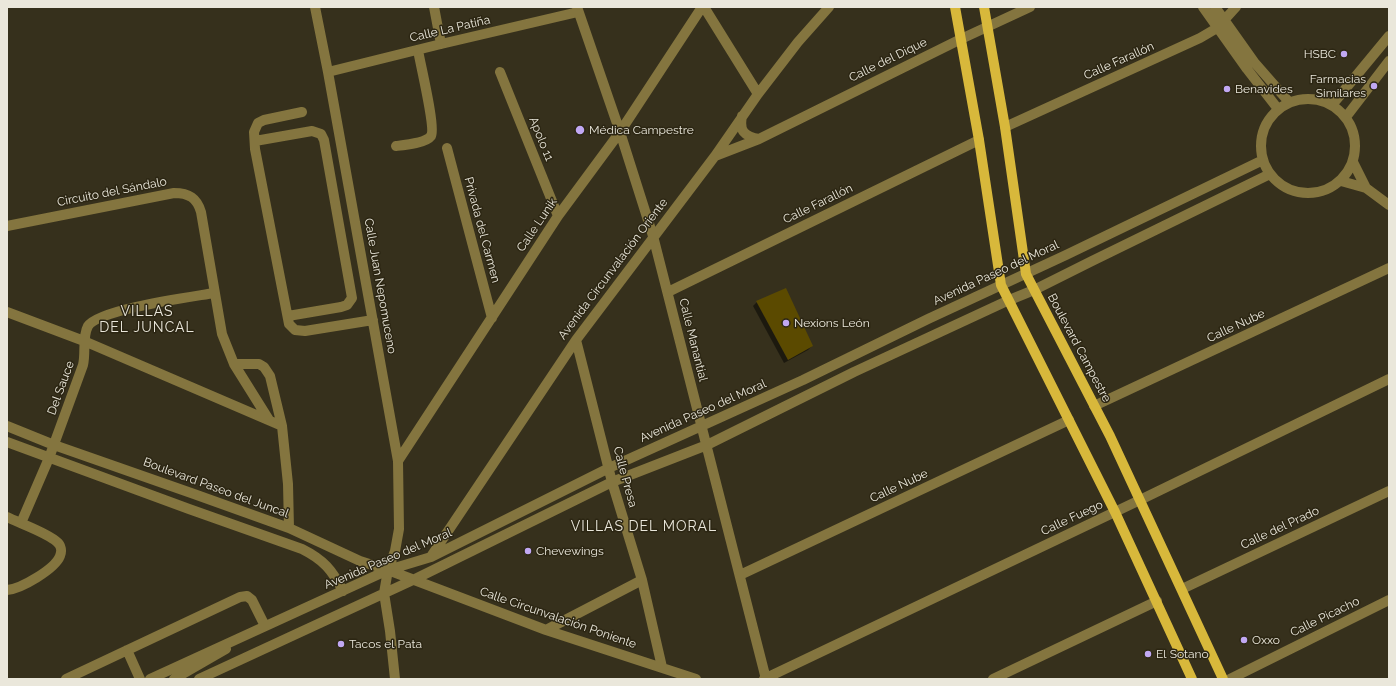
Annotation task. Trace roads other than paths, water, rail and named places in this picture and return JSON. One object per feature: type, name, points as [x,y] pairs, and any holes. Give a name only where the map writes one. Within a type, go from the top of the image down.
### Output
[{"type":"main road","points":[[955,7],[979,140],[1001,285],[1115,512],[1192,679]]},
{"type":"main road","name":"Boulevard Campestre","points":[[984,7],[1005,127],[1026,274],[1094,406],[1140,500],[1223,679]]},
{"type":"street","name":"Calle Juan Nepomuceno","points":[[315,7],[398,461],[399,529],[395,551],[388,570],[384,593],[395,679]]},
{"type":"street","points":[[434,7],[441,44]]},
{"type":"street","points":[[703,7],[758,94]]},
{"type":"street","name":"Calle Lunik","points":[[398,461],[558,216],[620,132],[703,7]]},
{"type":"street","name":"Avenida Circunvalación Oriente","points":[[431,557],[576,340],[653,236],[715,156],[758,94],[798,42],[829,7]]},
{"type":"street","name":"Calle del Dique","points":[[715,156],[759,139],[961,39],[1030,7]]},
{"type":"street","points":[[1203,7],[1221,24],[1289,102]]},
{"type":"street","points":[[1215,7],[1221,24],[1278,109]]},
{"type":"street","name":"Calle Farallón","points":[[1005,127],[1200,38],[1221,24],[1236,7]]},
{"type":"street","name":"Calle La Patiña","points":[[328,72],[578,10]]},
{"type":"street","name":"Calle Manantial","points":[[578,10],[620,132],[653,236],[740,575],[765,679]]},
{"type":"street","points":[[1332,105],[1389,36]]},
{"type":"street","points":[[396,146],[421,141],[430,137],[433,130],[418,50]]},
{"type":"street","points":[[1346,117],[1389,61]]},
{"type":"street","name":"Apolo 11","points":[[500,72],[558,216]]},
{"type":"street","points":[[1302,99],[1322,101],[1332,105],[1346,117],[1352,128],[1355,139],[1353,162],[1348,171],[1341,181],[1332,187],[1319,192],[1305,193],[1292,190],[1280,184],[1270,174],[1263,160],[1261,146],[1263,131],[1269,118],[1278,109],[1289,102],[1302,99]]},
{"type":"street","points":[[302,112],[264,120],[258,123],[254,132],[262,188],[291,328],[299,332],[373,320]]},
{"type":"street","points":[[742,116],[742,129],[748,136],[759,139]]},
{"type":"street","points":[[255,141],[312,131],[321,134],[326,147],[352,298],[347,305],[341,307],[288,316]]},
{"type":"street","name":"Calle Farallón","points":[[668,292],[979,140]]},
{"type":"street","name":"Privada del Carmen","points":[[447,148],[492,318]]},
{"type":"street","name":"Avenida Paseo del Moral","points":[[150,679],[388,570],[431,557],[609,468],[803,380],[1263,160]]},
{"type":"street","points":[[1353,162],[1366,188]]},
{"type":"street","points":[[202,678],[413,580],[612,482],[707,445],[854,372],[1034,290],[1092,260],[1270,174]]},
{"type":"street","points":[[1341,181],[1366,188],[1389,204]]},
{"type":"street","name":"Circuito del Sándalo","points":[[7,226],[174,193],[189,195],[195,200],[201,212],[222,334],[234,364],[268,420]]},
{"type":"street","name":"Calle Nube","points":[[1094,406],[1389,268]]},
{"type":"street","name":"Del Sauce","points":[[21,523],[49,458],[83,365],[85,356],[84,341],[89,325],[101,317],[121,310],[214,292]]},
{"type":"street","points":[[7,312],[84,341],[282,426]]},
{"type":"street","name":"Calle Presa","points":[[576,340],[612,482],[642,580],[662,667]]},
{"type":"street","points":[[234,364],[259,364],[268,371],[282,426],[286,458],[289,528]]},
{"type":"street","name":"Calle Fuego","points":[[765,679],[1389,379]]},
{"type":"street","name":"Calle Nube","points":[[740,575],[1069,420]]},
{"type":"street","name":"Boulevard Paseo del Juncal","points":[[7,426],[54,445],[289,528],[360,561],[413,580]]},
{"type":"street","points":[[7,442],[189,510],[302,549],[315,555],[330,569],[343,591]]},
{"type":"street","name":"Calle del Prado","points":[[1182,589],[1389,491]]},
{"type":"street","points":[[189,510],[194,494]]},
{"type":"street","points":[[7,518],[50,537],[57,542],[61,549],[61,555],[52,566],[29,582],[14,590],[7,590]]},
{"type":"street","name":"Calle Circunvalación Poniente","points":[[413,580],[546,630],[696,679]]},
{"type":"street","points":[[546,630],[642,580]]},
{"type":"street","points":[[66,679],[244,596],[248,596],[252,600],[264,626]]},
{"type":"street","name":"Calle Picacho","points":[[1230,679],[1389,600]]},
{"type":"street","points":[[993,679],[1156,601]]},
{"type":"street","points":[[174,679],[221,653],[234,640]]},
{"type":"street","points":[[127,650],[140,679]]},
{"type":"place","name":"HSBC","points":[[1344,54]]},
{"type":"place","name":"Farmacias Similares","points":[[1374,86]]},
{"type":"place","name":"Benavides","points":[[1227,89]]},
{"type":"place","name":"Médica Campestre","points":[[580,130]]},
{"type":"place","name":"Nexions León","points":[[786,323]]},
{"type":"place","name":"Chevewings","points":[[528,551]]},
{"type":"place","name":"Oxxo","points":[[1244,640]]},
{"type":"place","name":"Tacos el Pata","points":[[341,644]]},
{"type":"place","name":"El Sotano","points":[[1148,654]]},
{"type":"district","name":"VILLAS DEL JUNCAL","points":[[147,320]]},
{"type":"district","name":"VILLAS DEL MORAL","points":[[644,527]]}]
